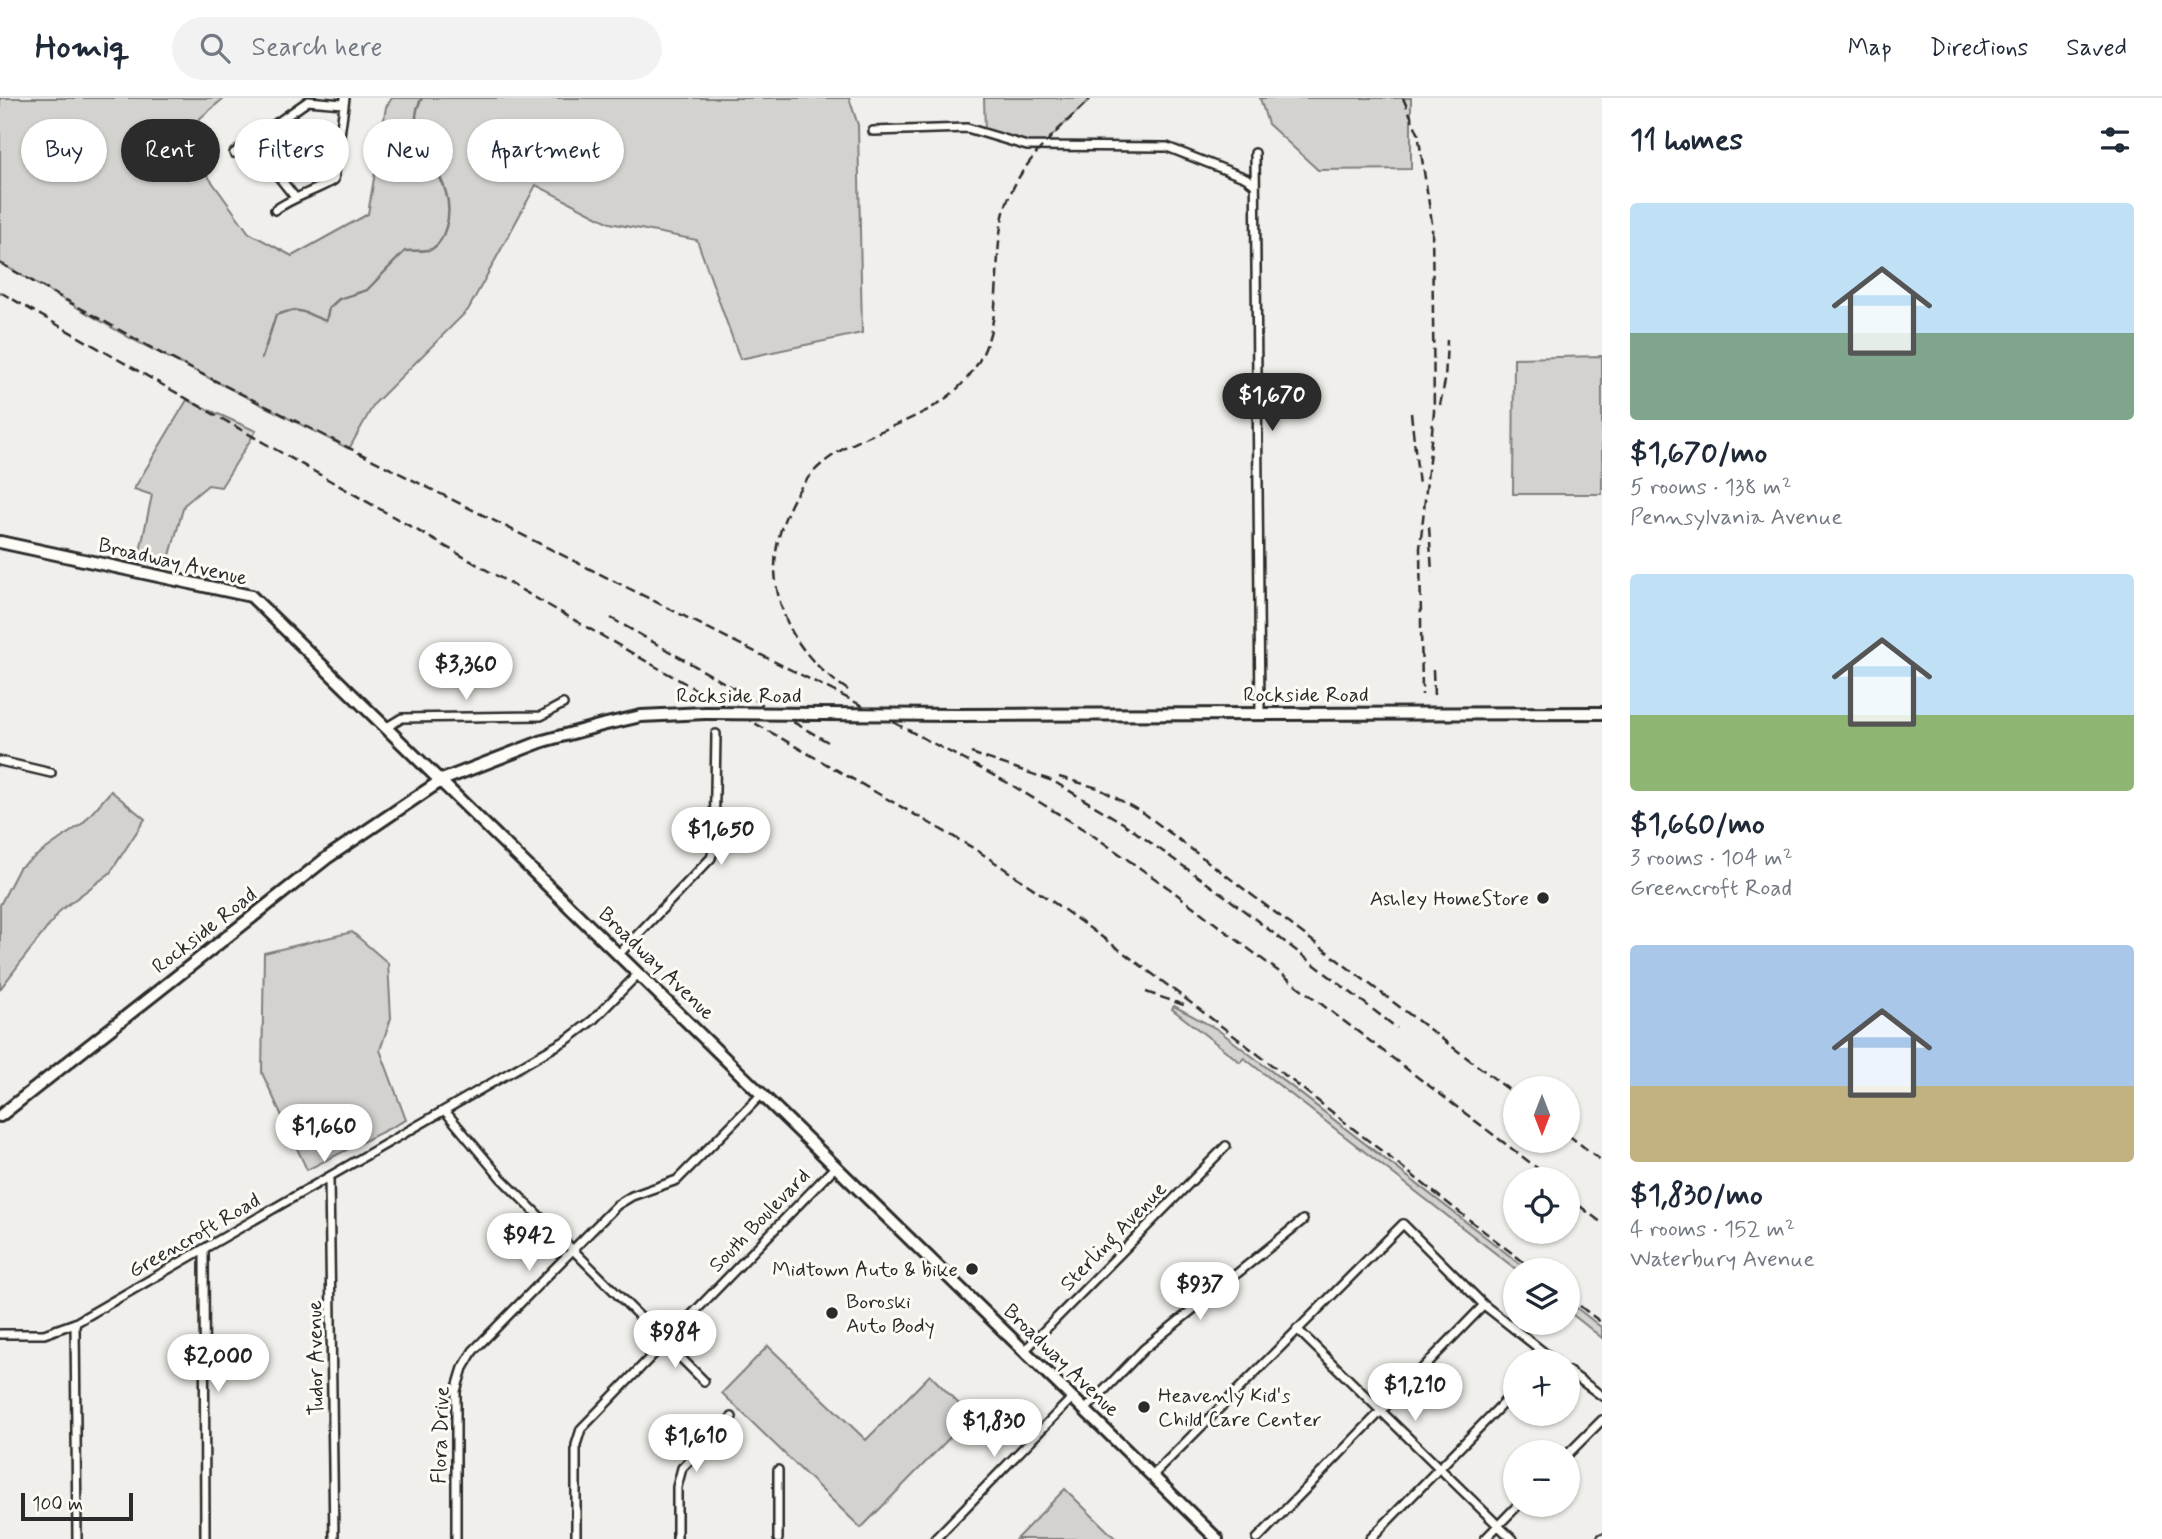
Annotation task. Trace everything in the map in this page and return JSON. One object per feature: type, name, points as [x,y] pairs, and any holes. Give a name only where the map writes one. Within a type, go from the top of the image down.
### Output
[{"type":"main road","name":"Broadway Avenue","points":[[0,542],[251,596],[1217,1539]]},
{"type":"main road","name":"Rockside Road","points":[[0,1116],[328,857],[442,780],[542,741],[602,725],[642,716],[705,713],[1602,713]]},
{"type":"street","points":[[275,210],[294,196],[305,196],[334,180],[344,101],[308,101],[283,119]]},
{"type":"street","points":[[873,131],[967,128],[1027,146],[1146,144],[1167,147],[1246,178],[1255,185]]},
{"type":"street","points":[[1255,153],[1260,713]]},
{"type":"street","points":[[283,182],[294,196]]},
{"type":"street","points":[[387,727],[397,719],[411,717],[541,716],[563,704]]},
{"type":"street","points":[[619,954],[711,858],[714,848],[716,734]]},
{"type":"street","points":[[0,761],[51,773]]},
{"type":"street","name":"Greencroft Road","points":[[0,1334],[44,1334],[75,1323],[568,1039],[593,1020],[638,974]]},
{"type":"street","name":"Flora Drive","points":[[456,1539],[455,1397],[463,1368],[473,1351],[624,1199],[677,1180],[763,1093]]},
{"type":"street","points":[[444,1111],[501,1178],[704,1381]]},
{"type":"street","name":"Sterling Avenue","points":[[1025,1350],[1226,1146]]},
{"type":"street","name":"South Boulevard","points":[[576,1539],[577,1436],[588,1421],[835,1167]]},
{"type":"street","name":"Tudor Avenue","points":[[329,1177],[334,1539]]},
{"type":"street","points":[[1084,1410],[1144,1349],[1303,1220]]},
{"type":"street","points":[[1153,1475],[1403,1224],[1484,1305],[1536,1349]]},
{"type":"street","points":[[204,1249],[205,1539]]},
{"type":"street","points":[[1257,1539],[1484,1305]]},
{"type":"street","points":[[75,1323],[77,1539]]},
{"type":"street","points":[[1297,1329],[1512,1539]]},
{"type":"street","points":[[1580,1380],[1602,1396]]},
{"type":"street","points":[[935,1539],[1072,1398]]},
{"type":"street","points":[[1370,1539],[1503,1403]]},
{"type":"street","points":[[677,1539],[677,1487],[682,1468],[732,1417]]},
{"type":"street","points":[[1580,1442],[1602,1420]]},
{"type":"street","points":[[778,1470],[778,1539]]},
{"type":"street","points":[[1485,1539],[1507,1517]]},
{"type":"shaded area","points":[[0,98],[224,98],[199,119],[121,119],[121,182],[212,182],[249,233],[292,256],[368,214],[373,182],[453,182],[453,119],[384,119],[386,107],[392,98],[849,98],[858,125],[862,333],[740,359],[697,240],[610,223],[536,185],[468,310],[374,404],[349,449],[132,339],[0,263]]},
{"type":"shaded area","points":[[984,98],[1091,98],[1043,145],[1027,146],[985,132]]},
{"type":"shaded area","points":[[1260,98],[1411,98],[1411,169],[1318,170],[1268,124]]},
{"type":"shaded area","points":[[1602,356],[1602,494],[1513,494],[1514,358]]},
{"type":"shaded area","points":[[187,400],[256,431],[221,487],[208,485],[184,505],[164,577],[136,571],[152,495],[134,489]]},
{"type":"shaded area","points":[[111,791],[145,819],[110,873],[61,910],[0,989],[0,905],[19,868],[83,823]]},
{"type":"shaded area","points":[[352,932],[388,963],[391,1018],[380,1050],[406,1120],[307,1170],[262,1073],[264,953]]},
{"type":"shaded area","points":[[1174,1006],[1217,1029],[1513,1258],[1503,1259],[1244,1058],[1240,1062],[1172,1009]]},
{"type":"shaded area","points":[[1580,1311],[1602,1328],[1602,1338],[1580,1321]]},
{"type":"shaded area","points":[[768,1346],[866,1440],[930,1375],[971,1416],[861,1528],[722,1393]]},
{"type":"shaded area","points":[[1065,1489],[1116,1539],[1016,1539]]},
{"type":"waterway","points":[[262,358],[276,315],[297,311],[326,321],[329,308],[339,299],[367,290],[405,251],[432,249],[438,244],[446,227],[448,208],[439,174],[417,129],[416,114],[422,98]]},
{"type":"railway","points":[[848,690],[811,659],[786,620],[777,589],[775,569],[776,549],[784,520],[806,481],[828,459],[854,443],[935,406],[959,387],[979,361],[992,324],[1001,224],[1006,205],[1031,160],[1091,98]]},
{"type":"railway","points":[[1403,98],[1418,133],[1432,223],[1434,412],[1420,548],[1422,695]]},
{"type":"railway","points":[[0,263],[164,355],[855,702],[1010,784],[1088,832],[1170,889],[1536,1167]]},
{"type":"railway","points":[[0,292],[975,849],[1188,1001],[1519,1258]]},
{"type":"railway","points":[[1440,405],[1445,381],[1447,340]]},
{"type":"railway","points":[[1411,413],[1419,485]]},
{"type":"railway","points":[[1429,527],[1432,572]]},
{"type":"railway","points":[[611,618],[828,742]]},
{"type":"railway","points":[[1433,670],[1434,696]]},
{"type":"railway","points":[[971,753],[1053,781],[1123,823],[1225,896],[1397,1028]]},
{"type":"railway","points":[[1059,777],[1098,788],[1145,814],[1503,1085]]},
{"type":"railway","points":[[1146,992],[1184,1005]]},
{"type":"railway","points":[[1580,1144],[1602,1161]]},
{"type":"railway","points":[[1580,1206],[1602,1223]]},
{"type":"railway","points":[[1580,1306],[1602,1323]]},
{"type":"place","name":"Ashley HomeStore","points":[[1543,898]]},
{"type":"place","name":"Midtown Auto & bike","points":[[972,1269]]},
{"type":"place","name":"Boroski Auto Body","points":[[832,1313]]},
{"type":"place","name":"Heavenly Kid's Child Care Center","points":[[1144,1407]]}]
